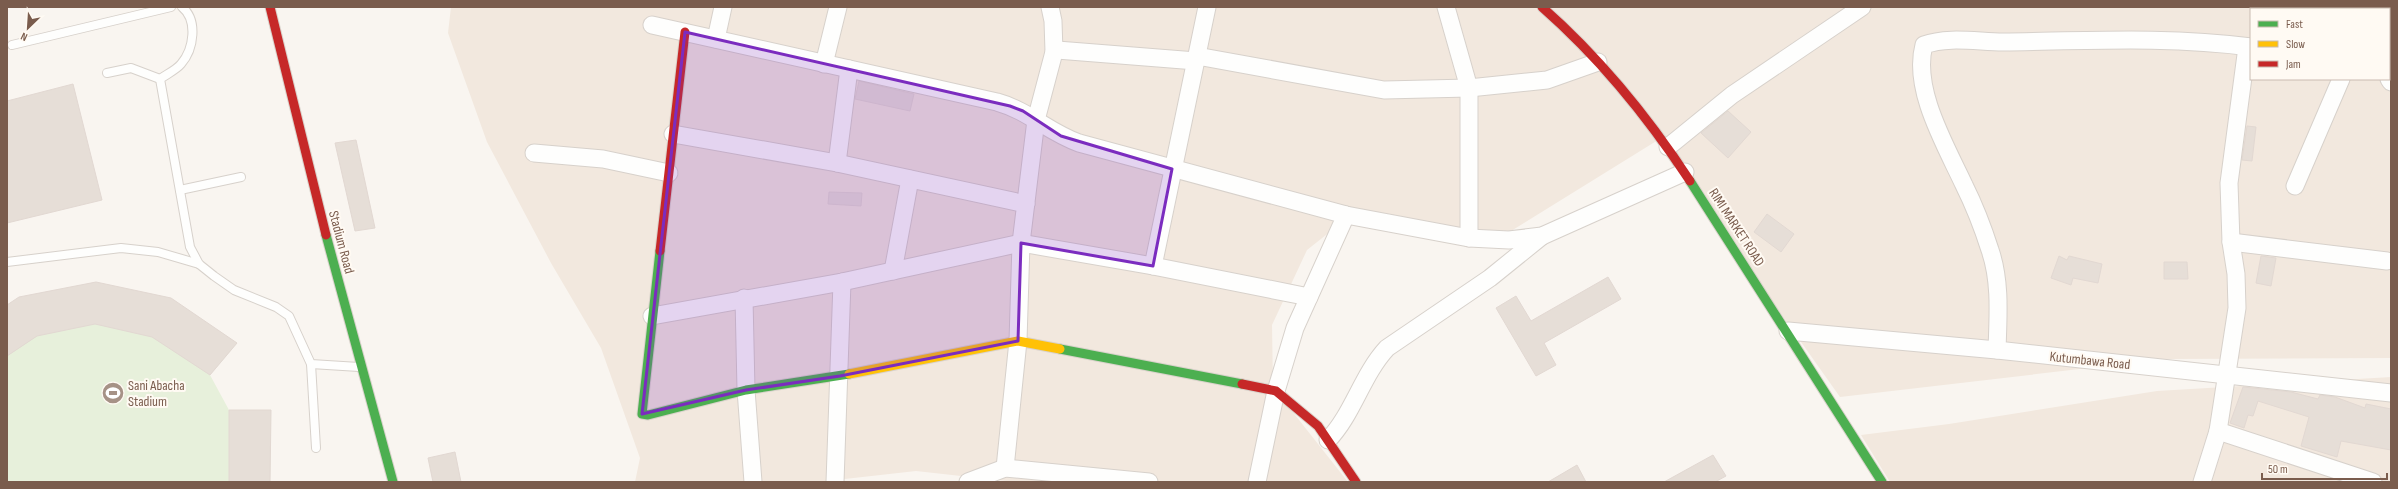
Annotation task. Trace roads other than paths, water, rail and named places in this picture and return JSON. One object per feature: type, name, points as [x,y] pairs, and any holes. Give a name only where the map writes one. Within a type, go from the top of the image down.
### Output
[{"type":"street","name":"Stadium Road","points":[[270,7],[317,204],[393,482]]},
{"type":"street","points":[[716,39],[723,7]]},
{"type":"street","points":[[824,64],[838,7]]},
{"type":"street","points":[[1005,468],[1018,341],[1021,243],[1036,120],[1054,52],[1053,21],[1050,7]]},
{"type":"street","points":[[1153,266],[1207,7]]},
{"type":"street","points":[[1446,7],[1469,88],[1469,238]]},
{"type":"street","name":"RIMI MARKET ROAD","points":[[1542,7],[1576,38],[1624,89],[1668,147],[1788,331],[1882,482]]},
{"type":"street","points":[[1668,147],[1732,95],[1862,7]]},
{"type":"street","points":[[652,25],[1010,106],[1023,111],[1061,136],[1172,169],[1346,215],[1469,238],[1509,240],[1542,236]]},
{"type":"street","points":[[685,32],[641,410],[642,414],[648,415],[746,390],[840,376],[1018,341],[1276,391],[1318,426],[1356,482]]},
{"type":"street","points":[[1997,350],[1999,299],[1991,251],[1965,186],[1944,144],[1928,101],[1921,58],[1924,44],[1936,40],[1982,42],[2174,40],[2249,47],[2229,182],[2231,242],[2236,274],[2237,308],[2218,431],[2202,482]]},
{"type":"street","points":[[1054,52],[1057,50],[1196,59],[1384,90],[1469,88],[1547,80],[1598,62]]},
{"type":"street","points":[[837,163],[850,69]]},
{"type":"street","points":[[2295,186],[2341,80]]},
{"type":"street","points":[[673,134],[837,163],[1026,204]]},
{"type":"street","points":[[534,153],[603,159],[669,173]]},
{"type":"street","points":[[1328,440],[1340,428],[1377,359],[1387,348],[1490,278],[1542,236],[1685,172]]},
{"type":"street","points":[[894,271],[910,179]]},
{"type":"street","points":[[1257,482],[1276,391],[1295,328],[1346,215]]},
{"type":"street","points":[[2231,242],[2387,261]]},
{"type":"street","points":[[652,316],[744,298],[842,282],[1021,243],[1153,266],[1309,297]]},
{"type":"street","points":[[834,482],[840,376],[842,282]]},
{"type":"street","points":[[744,298],[746,390],[753,482]]},
{"type":"street","name":"Kutumbawa Road","points":[[1788,331],[1997,350],[2391,393]]},
{"type":"street","points":[[2218,431],[2372,482]]},
{"type":"street","points":[[968,482],[1005,468],[1032,476],[1149,482]]},
{"type":"lane","points":[[12,45],[171,7]]},
{"type":"lane","points":[[160,79],[181,64],[194,38],[189,12],[182,7]]},
{"type":"lane","points":[[106,74],[131,68],[160,79]]},
{"type":"lane","points":[[160,79],[190,247],[199,264]]},
{"type":"lane","points":[[180,190],[241,177]]},
{"type":"lane","points":[[7,262],[121,248],[158,252],[199,264],[234,290],[276,307],[289,316],[311,364],[316,448]]},
{"type":"lane","points":[[311,364],[362,367]]},
{"type":"place","name":"Sani Abacha Stadium","points":[[113,393]]}]
